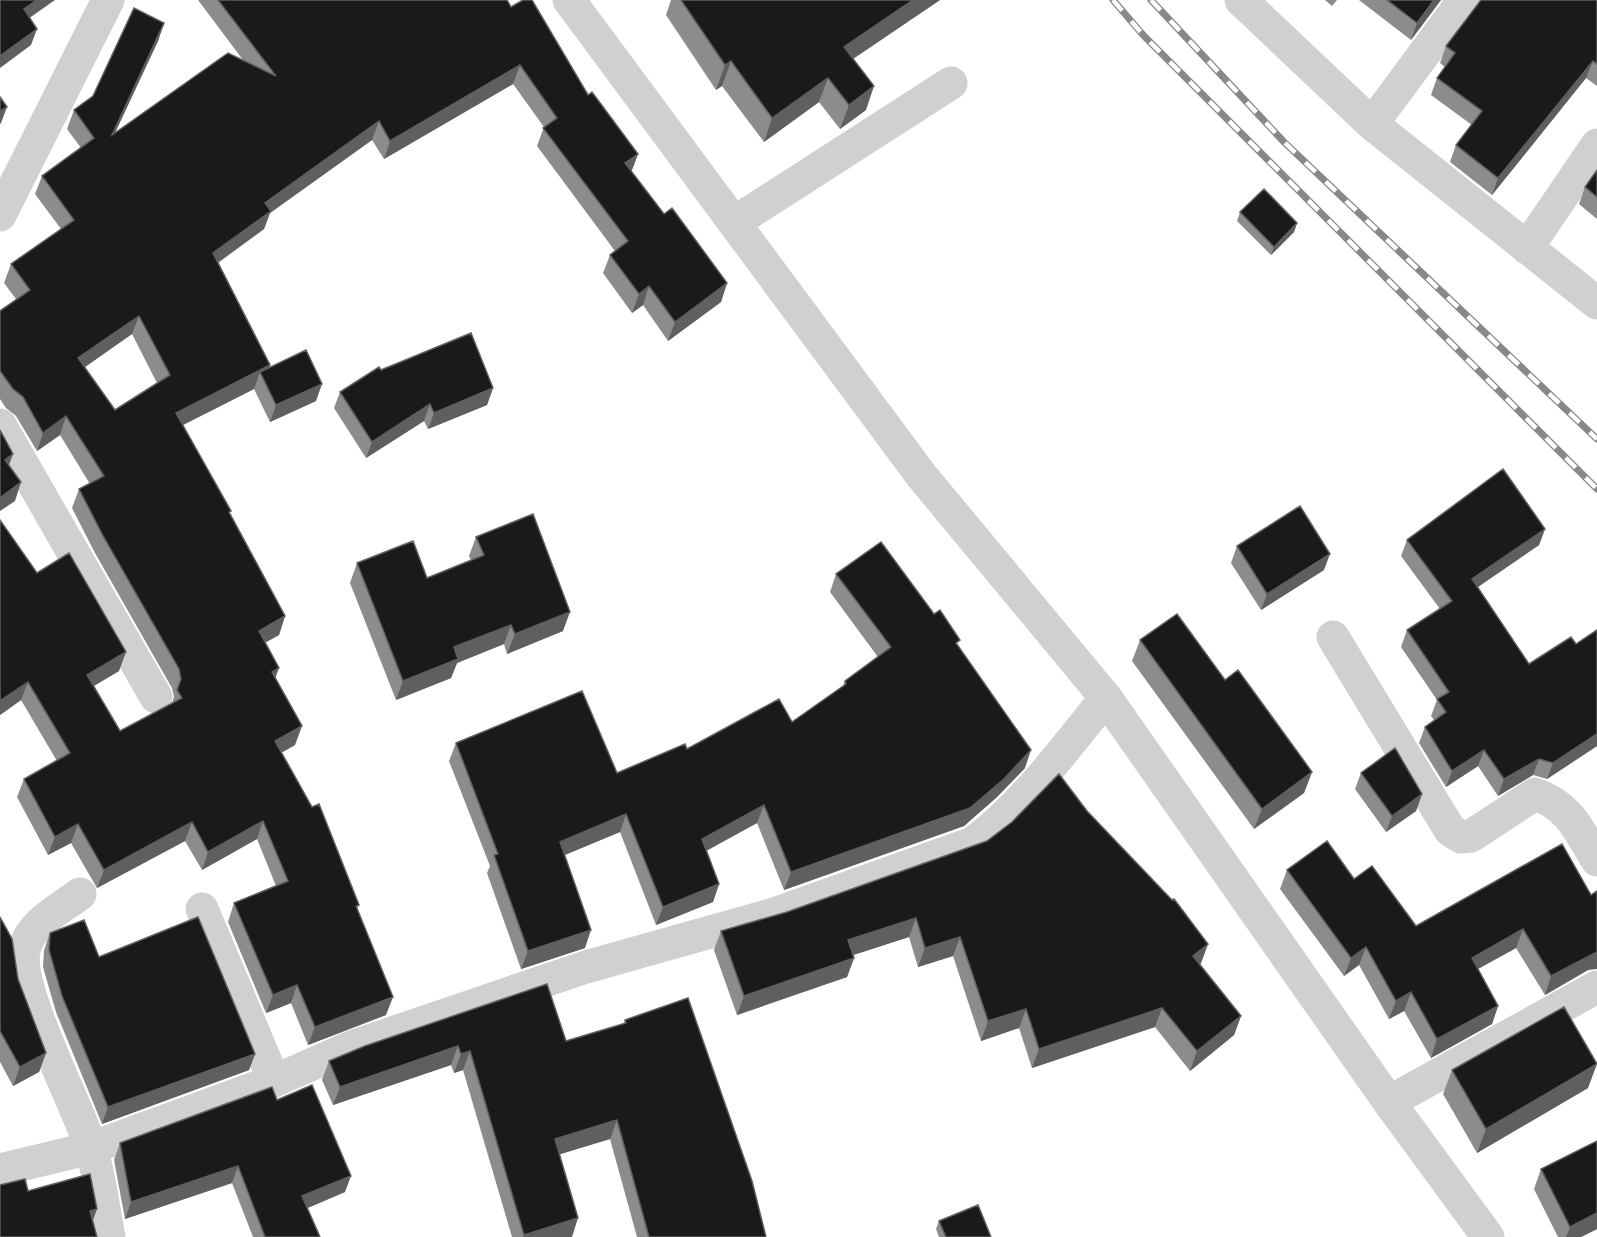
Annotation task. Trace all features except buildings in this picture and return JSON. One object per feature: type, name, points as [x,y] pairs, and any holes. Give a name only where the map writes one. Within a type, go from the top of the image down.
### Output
[{"type":"street","points":[[0,214],[108,0]]},
{"type":"street","points":[[569,0],[921,475],[1106,698],[1389,1101],[1488,1237]]},
{"type":"street","points":[[1372,124],[1464,0]]},
{"type":"street","points":[[1255,5],[1372,124],[1597,303]]},
{"type":"street","points":[[735,222],[951,83]]},
{"type":"street","points":[[1527,248],[1597,145]]},
{"type":"street","points":[[0,425],[156,697]]},
{"type":"street","points":[[1334,637],[1450,831],[1461,837],[1471,836],[1535,794],[1548,798],[1567,811],[1597,860]]},
{"type":"street","points":[[0,1170],[91,1148],[273,1081],[351,1047],[385,1035],[586,967],[774,914],[974,843],[1000,823],[1029,792],[1106,698]]},
{"type":"street","points":[[81,894],[31,933],[24,950],[23,965],[29,993],[91,1148],[109,1237]]},
{"type":"street","points":[[202,909],[273,1081]]},
{"type":"street","points":[[1389,1101],[1597,987]]},
{"type":"railway","points":[[1113,0],[1144,36],[1597,489]]},
{"type":"railway","points":[[1151,0],[1284,142],[1597,439]]}]
